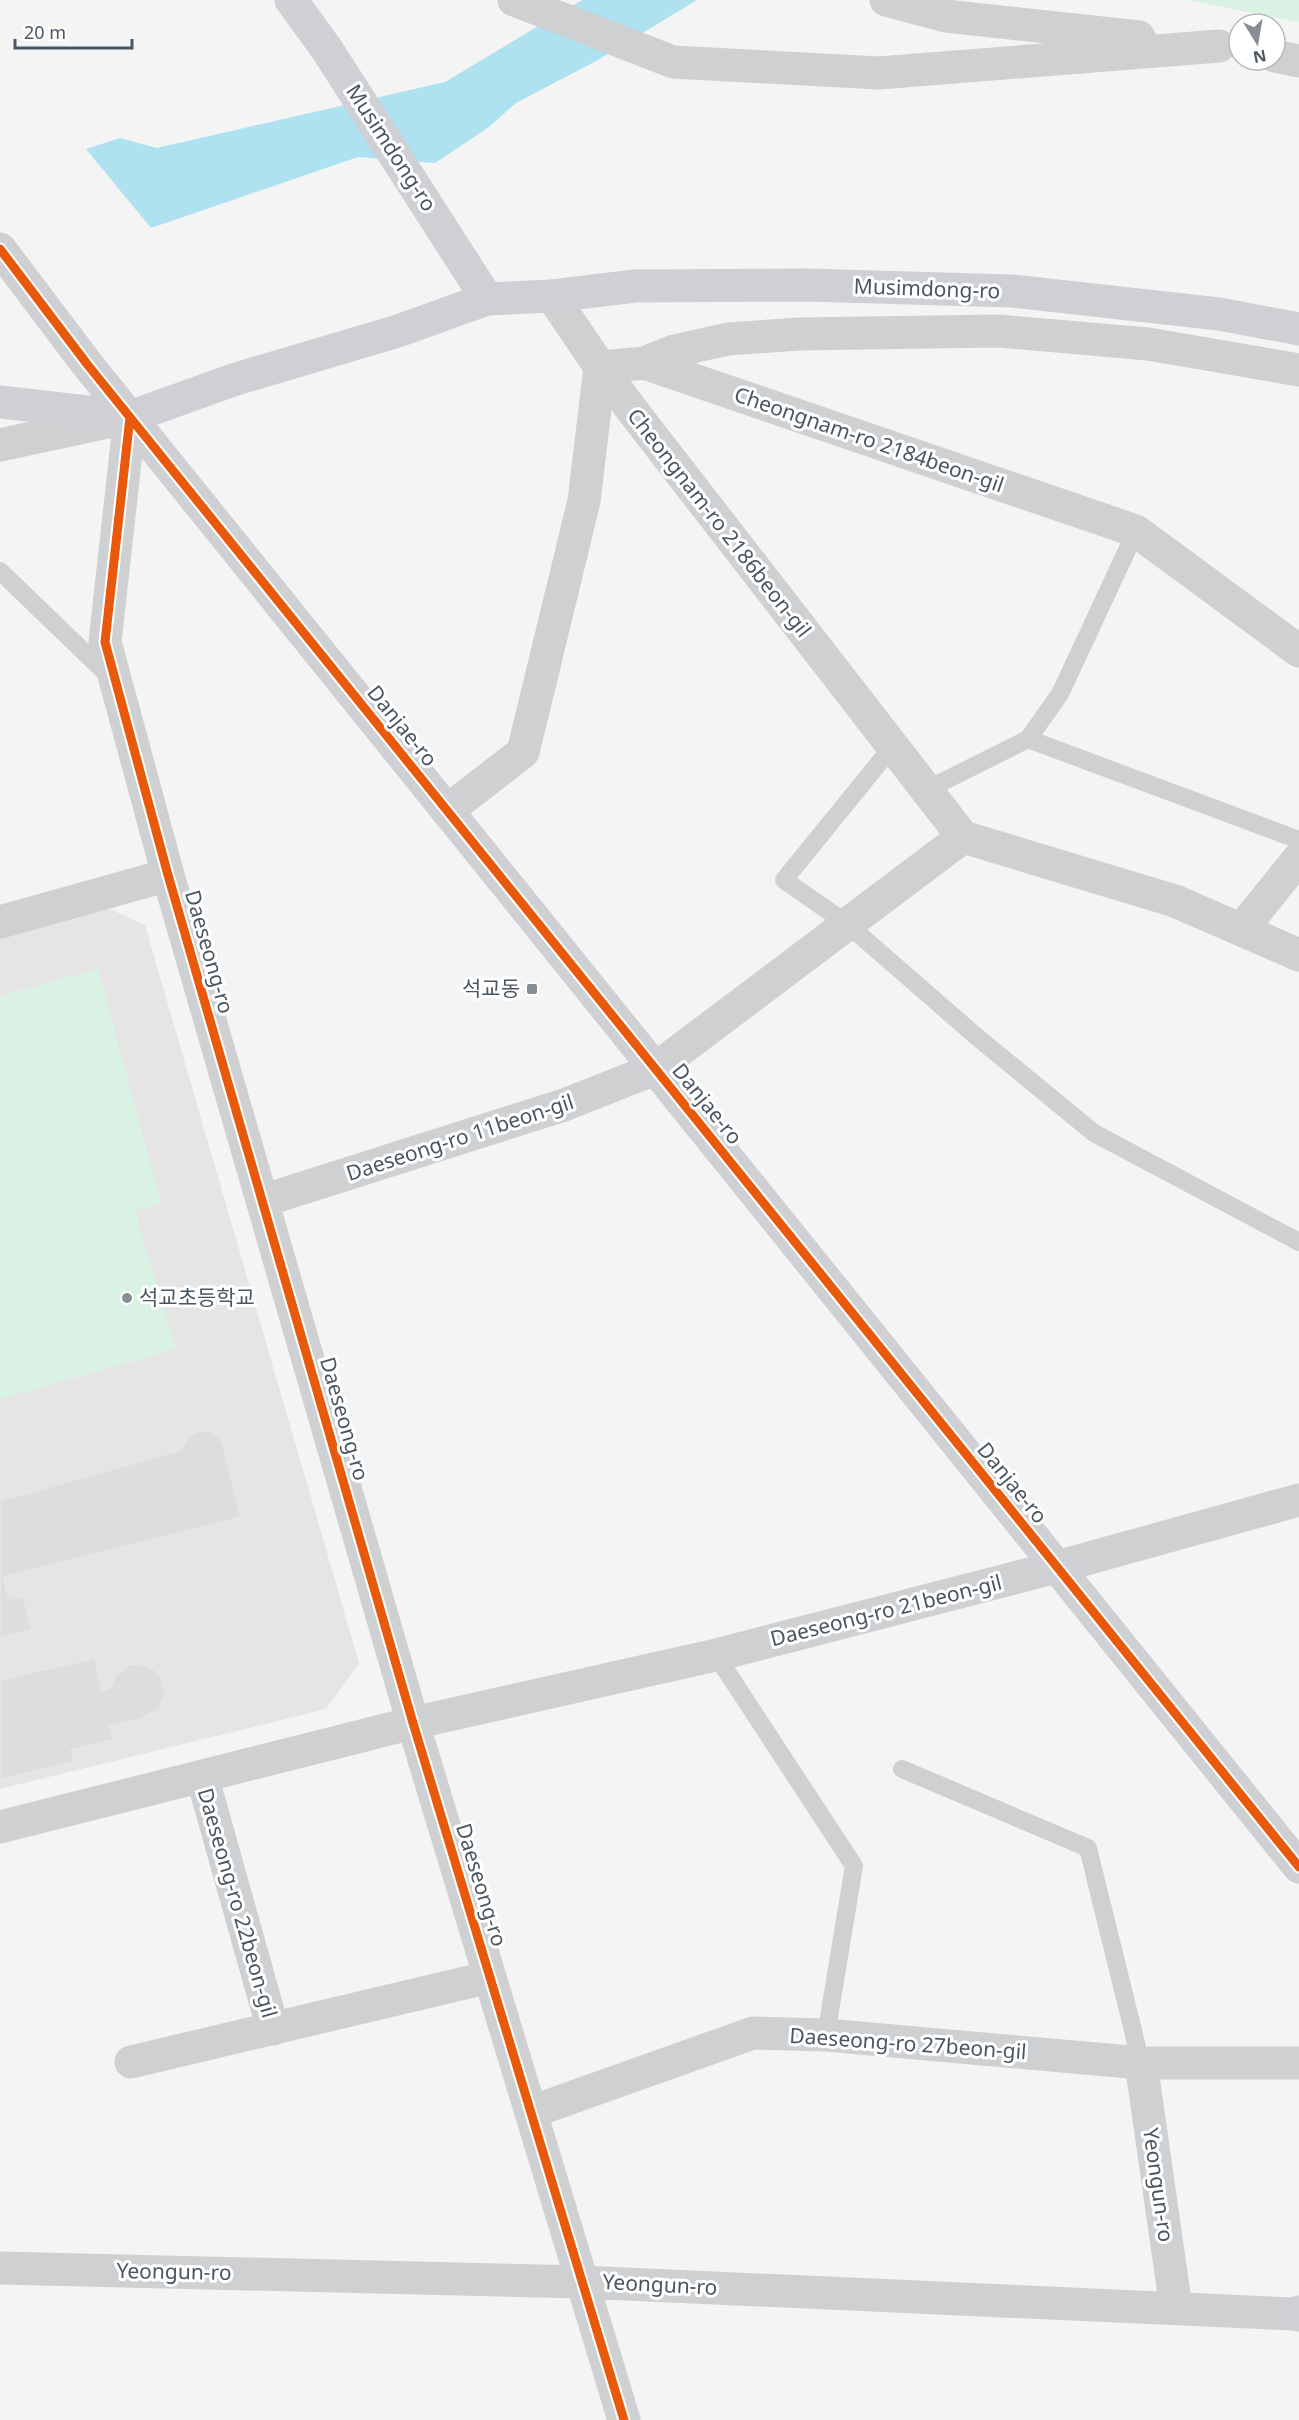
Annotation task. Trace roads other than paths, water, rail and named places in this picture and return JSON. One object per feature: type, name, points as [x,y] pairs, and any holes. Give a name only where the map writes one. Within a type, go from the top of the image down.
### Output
[{"type":"street","name":"Musimdong-ro","points":[[291,0],[326,48],[487,299]]},
{"type":"street","points":[[886,0],[946,16],[1227,48]]},
{"type":"street","points":[[517,2],[673,62],[879,73],[1227,48]]},
{"type":"street","name":"Danjae-ro","points":[[0,249],[87,364],[1299,1867]]},
{"type":"street","name":"Musimdong-ro","points":[[130,417],[236,379],[398,331],[487,299],[552,296],[635,286],[807,285],[1012,291],[1219,314],[1299,329]]},
{"type":"street","name":"Cheongnam-ro 2186beon-gil","points":[[552,296],[600,367],[963,837]]},
{"type":"street","points":[[644,363],[674,351],[728,339],[799,334],[998,331],[1148,344],[1299,370]]},
{"type":"street","name":"Cheongnam-ro 2184beon-gil","points":[[600,367],[644,363],[1136,531],[1299,651]]},
{"type":"street","points":[[447,811],[523,752],[584,501],[600,367]]},
{"type":"street","points":[[0,402],[130,417]]},
{"type":"street","points":[[0,445],[130,417]]},
{"type":"street","name":"Daeseong-ro","points":[[130,417],[105,642],[168,875],[413,1724],[582,2282],[615,2418]]},
{"type":"street","points":[[963,837],[1175,902],[1299,955]]},
{"type":"street","name":"Danjae-ro","points":[[655,1069],[963,837]]},
{"type":"street","points":[[1241,930],[1299,858]]},
{"type":"street","points":[[0,922],[168,875]]},
{"type":"street","name":"Daeseong-ro 11beon-gil","points":[[262,1201],[564,1105],[655,1069]]},
{"type":"street","name":"Daeseong-ro 21beon-gil","points":[[413,1724],[716,1655],[1057,1567],[1299,1500]]},
{"type":"street","name":"Daeseong-ro 22beon-gil","points":[[0,1827],[413,1724]]},
{"type":"street","name":"Daeseong-ro 22beon-gil","points":[[202,1776],[273,2029]]},
{"type":"street","name":"Daeseong-ro","points":[[130,2062],[490,1977]]},
{"type":"street","name":"Daeseong-ro 27beon-gil","points":[[531,2112],[753,2033],[826,2035],[1141,2063],[1299,2063]]},
{"type":"street","name":"Yeongun-ro","points":[[1141,2063],[1176,2308]]},
{"type":"street","name":"Yeongun-ro","points":[[0,2268],[582,2282],[1297,2314]]},
{"type":"lane","points":[[926,790],[1028,739],[1060,694],[1136,531]]},
{"type":"lane","points":[[0,571],[116,682]]},
{"type":"lane","points":[[1028,739],[1299,840]]},
{"type":"lane","points":[[892,747],[784,880],[846,923],[977,1037],[1094,1133],[1299,1242]]},
{"type":"lane","points":[[716,1655],[854,1866],[826,2035]]},
{"type":"lane","points":[[902,1769],[1088,1848],[1141,2063]]},
{"type":"water","points":[[582,0],[697,0],[598,60],[516,103],[489,127],[435,163],[358,157],[151,228],[86,149],[120,138],[157,148],[445,82]]},
{"type":"place","name":"석교동","points":[[532,989]]},
{"type":"place","name":"석교초등학교","points":[[127,1298]]}]
